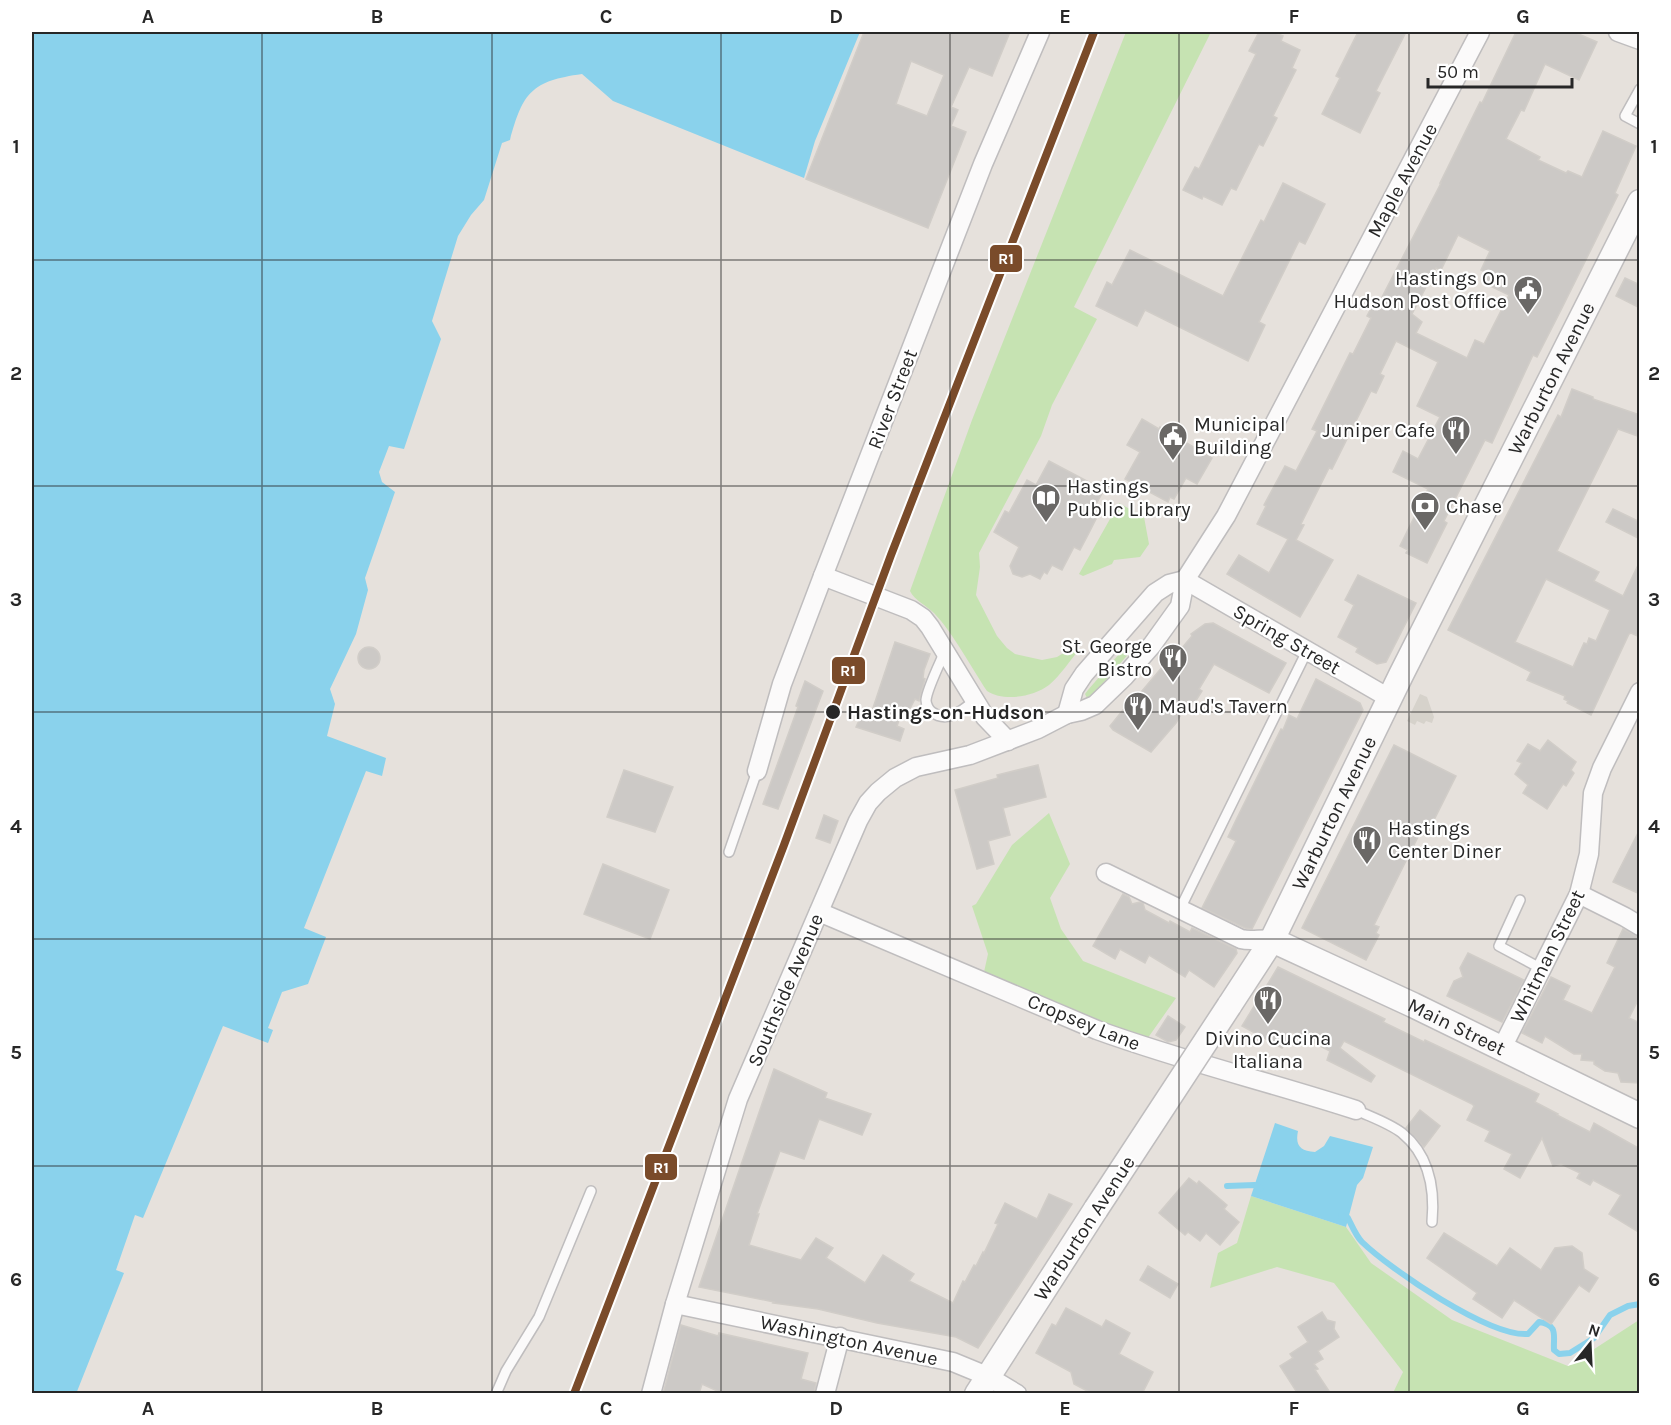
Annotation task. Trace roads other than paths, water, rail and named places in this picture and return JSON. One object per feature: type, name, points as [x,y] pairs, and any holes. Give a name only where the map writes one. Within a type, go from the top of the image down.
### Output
[{"type":"street","name":"River Street","points":[[757,771],[782,684],[830,578],[983,164],[1040,32]]},
{"type":"street","name":"Maple Avenue","points":[[1185,580],[1226,516],[1480,32]]},
{"type":"street","points":[[1618,32],[1640,40]]},
{"type":"street","name":"Warburton Avenue","points":[[982,1385],[1272,940],[1389,698],[1637,212]]},
{"type":"street","points":[[830,578],[911,610],[923,618],[985,717],[1008,741]]},
{"type":"street","points":[[1067,714],[1074,690],[1084,674],[1148,601],[1168,584],[1185,580]]},
{"type":"street","name":"Spring Street","points":[[1185,580],[1389,698]]},
{"type":"street","name":"Southside Avenue","points":[[651,1394],[675,1304],[738,1099],[858,821],[868,803],[895,778],[916,767],[970,755],[1038,729],[1067,714],[1095,705],[1152,645],[1180,606],[1185,580]]},
{"type":"street","name":"Whitman Street","points":[[1502,1048],[1579,894],[1589,854],[1593,793],[1602,768],[1640,692]]},
{"type":"street","points":[[1106,873],[1241,939],[1272,940]]},
{"type":"street","points":[[1579,894],[1640,926]]},
{"type":"street","name":"Cropsey Lane","points":[[819,912],[1116,1037],[1356,1110]]},
{"type":"street","name":"Main Street","points":[[1272,940],[1367,983],[1640,1116]]},
{"type":"street","name":"Washington Avenue","points":[[675,1304],[953,1362],[982,1385],[1017,1394]]},
{"type":"street","points":[[825,1394],[840,1337]]},
{"type":"lane","points":[[1640,89],[1625,116],[1640,124]]},
{"type":"lane","points":[[945,651],[926,700],[930,710],[934,714],[948,717],[974,701]]},
{"type":"lane","points":[[1180,909],[1307,651]]},
{"type":"lane","points":[[729,852],[757,771]]},
{"type":"lane","points":[[1520,900],[1499,946],[1542,969]]},
{"type":"lane","points":[[1356,1110],[1402,1133],[1419,1152],[1428,1169],[1432,1189],[1434,1206],[1432,1222]]},
{"type":"lane","points":[[496,1394],[506,1371],[539,1317],[591,1191]]},
{"type":"water","points":[[32,32],[860,32],[815,141],[804,178],[613,101],[582,74],[541,85],[525,100],[510,140],[502,143],[484,200],[458,236],[432,321],[441,339],[404,449],[389,446],[379,472],[382,482],[395,492],[365,578],[368,590],[356,634],[330,689],[335,704],[327,736],[386,758],[382,776],[366,771],[304,928],[326,937],[308,984],[282,992],[268,1028],[273,1030],[268,1043],[223,1026],[143,1218],[135,1215],[116,1270],[124,1273],[76,1394],[32,1393]]},
{"type":"water","points":[[1275,1123],[1298,1131],[1298,1144],[1302,1149],[1310,1151],[1315,1152],[1324,1146],[1330,1136],[1373,1147],[1363,1178],[1357,1185],[1346,1227],[1251,1196]]},
{"type":"waterway","points":[[1227,1186],[1255,1185],[1261,1188]]},
{"type":"waterway","points":[[1341,1216],[1348,1218],[1360,1240],[1394,1268],[1466,1313],[1511,1332],[1528,1334],[1539,1322],[1550,1326],[1554,1332],[1554,1350],[1559,1354],[1570,1353],[1594,1338],[1610,1315],[1628,1306],[1640,1304]]},
{"type":"place","name":"Hastings On Hudson Post Office","points":[[1528,316]]},
{"type":"place","name":"Juniper Cafe","points":[[1456,456]]},
{"type":"place","name":"Municipal Building","points":[[1173,462]]},
{"type":"place","name":"Hastings Public Library","points":[[1046,524]]},
{"type":"place","name":"Chase","points":[[1425,532]]},
{"type":"place","name":"St. George Bistro","points":[[1173,684]]},
{"type":"place","name":"Hastings-on-Hudson","points":[[833,712]]},
{"type":"place","name":"Maud's Tavern","points":[[1138,732]]},
{"type":"place","name":"Hastings Center Diner","points":[[1367,866]]},
{"type":"place","name":"Divino Cucina Italiana","points":[[1268,1026]]}]
